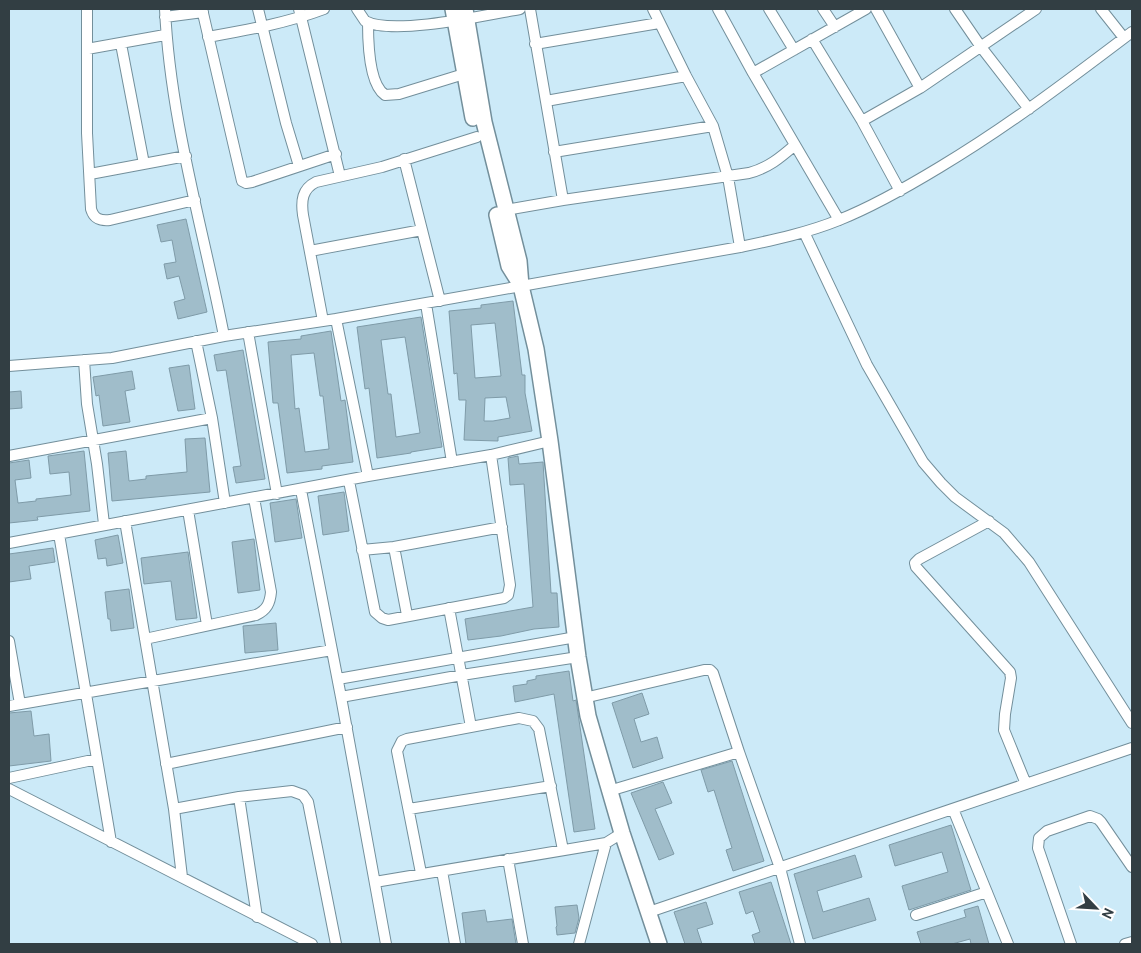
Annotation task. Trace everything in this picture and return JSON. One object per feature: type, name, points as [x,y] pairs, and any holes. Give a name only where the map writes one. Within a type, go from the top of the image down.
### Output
[{"type":"main road","points":[[460,14],[464,74],[477,137],[509,266],[522,286]]},
{"type":"main road","points":[[460,14],[484,122],[520,261],[522,286],[536,349],[584,698],[609,791],[659,944]]},
{"type":"street","points":[[87,9],[87,124],[91,209],[93,215],[99,220],[126,217],[195,200]]},
{"type":"street","points":[[258,9],[286,123],[299,166]]},
{"type":"street","points":[[208,38],[262,27],[300,13],[324,9]]},
{"type":"street","points":[[357,9],[362,18],[368,23],[383,26],[460,14],[520,9]]},
{"type":"street","points":[[530,9],[563,200]]},
{"type":"street","points":[[653,9],[713,126],[728,177],[740,247]]},
{"type":"street","points":[[718,9],[839,220]]},
{"type":"street","points":[[769,9],[794,50]]},
{"type":"street","points":[[823,9],[834,27]]},
{"type":"street","points":[[753,73],[866,9]]},
{"type":"street","points":[[876,9],[920,88]]},
{"type":"street","points":[[955,9],[980,47],[1028,109]]},
{"type":"street","points":[[862,121],[920,88],[1036,9]]},
{"type":"street","points":[[9,366],[112,358],[224,336],[426,304],[740,247],[804,232],[839,220],[900,191],[968,150],[1028,109],[1128,35],[1101,9]]},
{"type":"street","points":[[224,336],[186,156],[165,35],[165,13],[203,11],[242,180],[246,183],[252,182],[336,154]]},
{"type":"street","points":[[300,13],[340,176]]},
{"type":"street","points":[[368,23],[372,66],[380,91],[385,94],[399,94],[464,74]]},
{"type":"street","points":[[535,44],[659,23]]},
{"type":"street","points":[[87,49],[165,35]]},
{"type":"street","points":[[812,39],[862,121],[900,191]]},
{"type":"street","points":[[121,44],[144,164]]},
{"type":"street","points":[[546,101],[686,76]]},
{"type":"street","points":[[554,152],[713,126]]},
{"type":"street","points":[[323,321],[302,208],[304,193],[316,182],[372,169],[477,137]]},
{"type":"street","points":[[506,210],[563,200],[728,177],[763,170],[795,145]]},
{"type":"street","points":[[90,174],[186,156]]},
{"type":"street","points":[[404,160],[440,301]]},
{"type":"street","points":[[310,251],[422,230]]},
{"type":"street","points":[[804,232],[867,365],[924,462],[955,497],[1004,533],[1029,562],[1132,723]]},
{"type":"street","points":[[426,304],[452,462]]},
{"type":"street","points":[[336,319],[368,476]]},
{"type":"street","points":[[248,332],[277,494]]},
{"type":"street","points":[[196,341],[212,418],[225,503]]},
{"type":"street","points":[[84,360],[87,404],[104,524]]},
{"type":"street","points":[[9,456],[212,418]]},
{"type":"street","points":[[9,542],[492,455],[550,441]]},
{"type":"street","points":[[349,481],[375,612],[388,620],[504,598],[508,595],[510,585],[492,455]]},
{"type":"street","points":[[301,490],[347,727],[386,944]]},
{"type":"street","points":[[145,639],[263,612],[270,602],[271,592],[254,498]]},
{"type":"street","points":[[188,510],[207,625]]},
{"type":"street","points":[[125,521],[174,809],[182,877]]},
{"type":"street","points":[[989,521],[919,559],[915,564],[1010,672],[1011,678],[1004,730],[1026,784]]},
{"type":"street","points":[[362,550],[394,547],[502,527]]},
{"type":"street","points":[[59,534],[111,842]]},
{"type":"street","points":[[394,547],[407,615]]},
{"type":"street","points":[[449,608],[471,727]]},
{"type":"street","points":[[338,679],[576,637]]},
{"type":"street","points":[[9,641],[20,704]]},
{"type":"street","points":[[9,706],[332,650]]},
{"type":"street","points":[[341,697],[462,675],[578,657]]},
{"type":"street","points":[[584,698],[710,670],[780,868],[800,944]]},
{"type":"street","points":[[421,873],[397,751],[399,745],[407,739],[519,718],[533,721],[539,728],[563,850]]},
{"type":"street","points":[[166,764],[347,727]]},
{"type":"street","points":[[649,912],[1132,748]]},
{"type":"street","points":[[609,791],[739,752]]},
{"type":"street","points":[[9,778],[97,759]]},
{"type":"street","points":[[409,809],[551,786]]},
{"type":"street","points":[[9,789],[312,944]]},
{"type":"street","points":[[174,809],[239,797],[292,791],[303,795],[308,802],[336,944]]},
{"type":"street","points":[[239,797],[257,917]]},
{"type":"street","points":[[952,809],[1008,944]]},
{"type":"street","points":[[1071,944],[1038,848],[1038,843],[1043,834],[1085,817],[1094,817],[1101,822],[1132,867]]},
{"type":"street","points":[[375,882],[508,858],[606,843],[622,833]]},
{"type":"street","points":[[579,944],[606,843]]},
{"type":"street","points":[[508,858],[523,944]]},
{"type":"street","points":[[442,871],[455,944]]},
{"type":"street","points":[[916,914],[986,892]]},
{"type":"street","points":[[1125,944],[1132,942]]},
{"type":"building","points":[[186,219],[207,312],[178,319],[174,302],[185,299],[179,276],[167,279],[164,264],[176,262],[172,240],[161,242],[157,225]]},
{"type":"building","points":[[513,301],[522,375],[525,375],[525,393],[532,431],[498,437],[498,441],[464,440],[466,400],[459,400],[457,373],[454,374],[449,311],[481,308],[481,305]],"holes":[[[495,323],[501,376],[475,378],[471,325]],[[506,397],[510,418],[484,421],[485,398]]]},
{"type":"building","points":[[421,317],[442,447],[377,458],[369,388],[365,389],[357,327]],"holes":[[[405,337],[420,433],[396,437],[391,394],[388,394],[381,340]]]},
{"type":"building","points":[[331,331],[341,401],[345,400],[353,462],[322,466],[322,469],[287,473],[278,403],[273,403],[268,342],[301,339],[301,336]],"holes":[[[314,353],[320,396],[323,396],[329,449],[305,452],[299,408],[295,409],[291,355]]]},
{"type":"building","points":[[243,350],[265,479],[236,483],[233,467],[241,466],[226,370],[217,371],[214,355]]},
{"type":"building","points":[[189,365],[195,409],[178,411],[169,368]]},
{"type":"building","points":[[132,371],[135,389],[125,391],[130,422],[103,426],[99,395],[96,396],[93,377]]},
{"type":"building","points":[[21,391],[22,408],[9,409],[9,392]]},
{"type":"building","points":[[205,438],[210,492],[112,501],[108,453],[126,451],[129,481],[146,479],[146,476],[187,472],[185,439]]},
{"type":"building","points":[[84,451],[90,511],[37,517],[38,520],[9,523],[9,463],[29,460],[31,478],[15,480],[18,503],[36,501],[36,499],[71,495],[69,472],[50,474],[48,456]]},
{"type":"building","points":[[518,456],[519,464],[543,462],[551,593],[557,593],[559,627],[534,629],[468,640],[465,619],[533,607],[524,484],[510,485],[508,458]]},
{"type":"building","points":[[344,492],[349,531],[323,535],[318,496]]},
{"type":"building","points":[[296,499],[302,538],[275,542],[270,503]]},
{"type":"building","points":[[118,535],[123,563],[107,566],[106,558],[98,559],[95,540]]},
{"type":"building","points":[[254,539],[260,590],[238,593],[232,542]]},
{"type":"building","points":[[53,548],[55,562],[29,566],[31,579],[9,582],[9,554]]},
{"type":"building","points":[[188,552],[197,618],[176,620],[171,581],[144,584],[141,558]]},
{"type":"building","points":[[129,589],[134,628],[111,631],[105,592]]},
{"type":"building","points":[[276,623],[278,650],[245,653],[243,626]]},
{"type":"building","points":[[569,671],[573,701],[576,700],[595,829],[574,832],[554,694],[515,702],[513,686],[527,684],[527,681],[536,679],[536,676]]},
{"type":"building","points":[[642,693],[649,714],[634,719],[641,742],[657,737],[663,758],[633,768],[612,703]]},
{"type":"building","points":[[31,711],[34,736],[49,734],[51,761],[9,766],[9,713]]},
{"type":"building","points":[[732,761],[764,861],[733,871],[726,850],[732,848],[714,790],[708,792],[701,770]]},
{"type":"building","points":[[663,782],[672,803],[655,809],[674,854],[659,860],[631,793]]},
{"type":"building","points":[[951,825],[971,890],[909,910],[902,886],[948,872],[942,852],[895,866],[889,845]]},
{"type":"building","points":[[855,855],[862,877],[817,891],[823,912],[869,898],[876,920],[813,939],[794,874]]},
{"type":"building","points":[[771,882],[791,944],[755,944],[752,935],[760,932],[753,911],[746,914],[739,892]]},
{"type":"building","points":[[706,902],[713,924],[697,929],[702,944],[685,944],[674,912]]},
{"type":"building","points":[[577,905],[579,918],[575,933],[557,935],[555,907]]},
{"type":"building","points":[[978,906],[989,944],[971,944],[970,939],[952,944],[921,944],[917,932],[966,917],[964,910]]},
{"type":"building","points":[[485,910],[487,922],[512,919],[516,944],[466,944],[462,913]]}]
